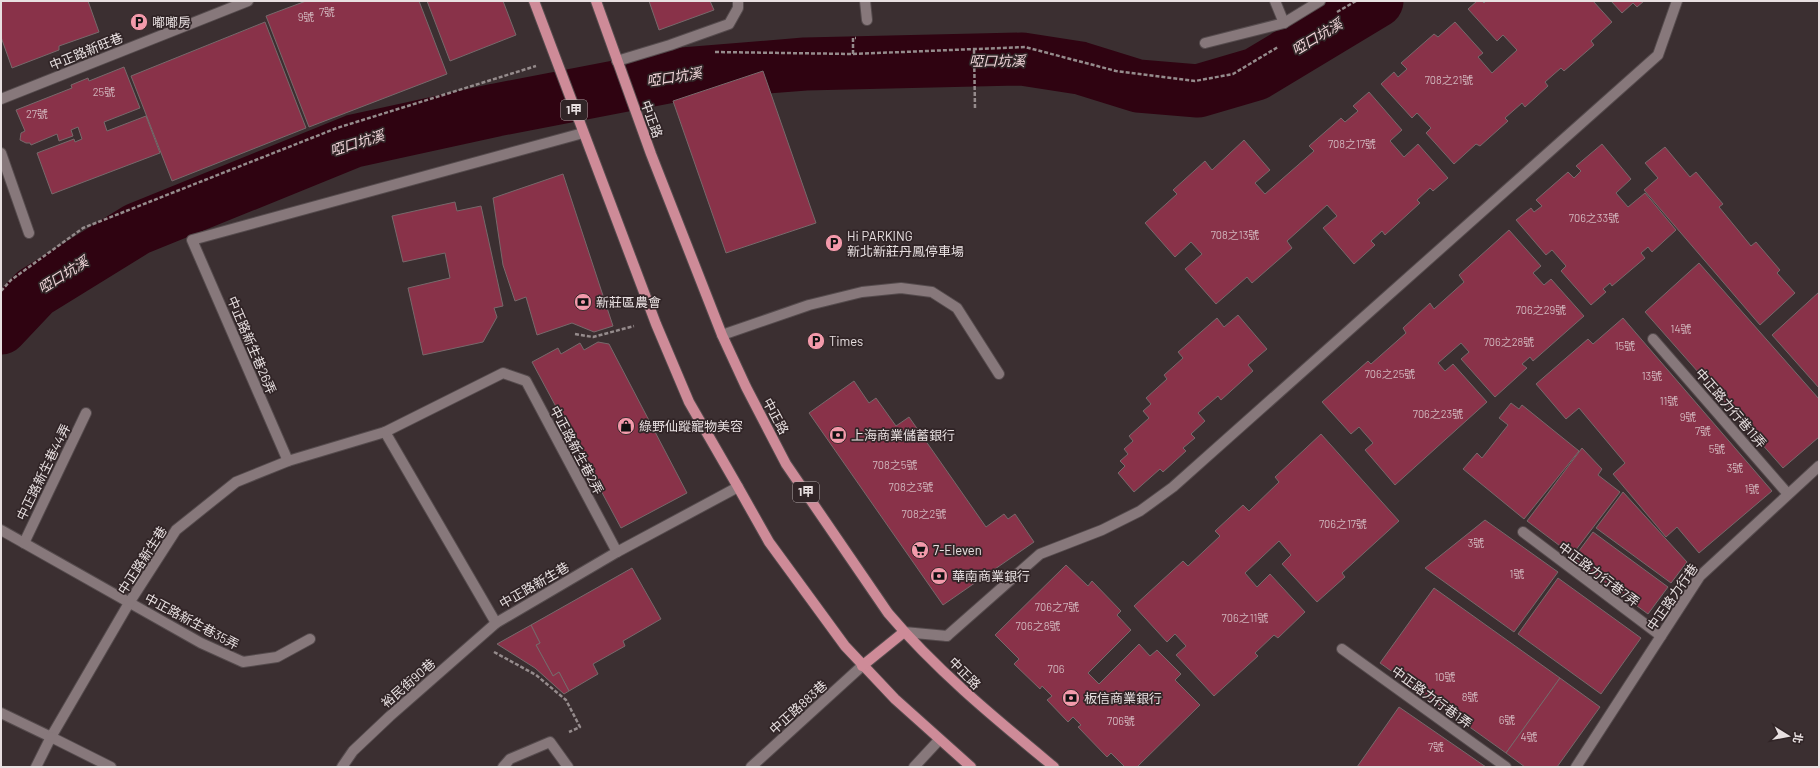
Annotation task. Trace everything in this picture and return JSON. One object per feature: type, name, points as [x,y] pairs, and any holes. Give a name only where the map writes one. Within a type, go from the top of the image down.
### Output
[{"type":"main road","name":"1甲","points":[[534,1],[656,324],[689,402],[769,542],[845,646],[862,666],[939,740],[971,767]]},
{"type":"main road","name":"中正路","points":[[596,1],[651,154],[722,335],[746,387],[786,464],[888,613],[904,632],[976,702],[1054,767]]},
{"type":"main road","points":[[862,666],[904,632]]},
{"type":"street","name":"中正路新旺巷","points":[[1,99],[248,1]]},
{"type":"street","points":[[617,61],[670,45],[728,24],[738,8],[738,1]]},
{"type":"street","points":[[865,1],[867,20]]},
{"type":"street","points":[[1275,1],[1284,23]]},
{"type":"street","points":[[1205,43],[1284,23],[1320,1]]},
{"type":"street","points":[[904,632],[947,636],[1040,554],[1102,530],[1140,511],[1173,487],[1658,55],[1677,1]]},
{"type":"street","name":"中正路新生巷26弄","points":[[288,461],[192,240],[583,133]]},
{"type":"street","points":[[1,153],[29,233]]},
{"type":"street","points":[[722,335],[809,305],[862,292],[901,288],[932,292],[956,308],[999,374]]},
{"type":"street","name":"中正路力行巷11弄","points":[[1653,339],[1788,494]]},
{"type":"street","name":"中正路新生巷","points":[[36,767],[51,737],[129,603],[176,530],[236,482],[288,461],[385,432],[503,373]]},
{"type":"street","name":"中正路新生巷2弄","points":[[503,373],[526,382],[617,552]]},
{"type":"street","name":"中正路新生巷44弄","points":[[24,543],[86,413]]},
{"type":"street","name":"中正路新生巷","points":[[385,432],[496,623],[617,552],[738,487]]},
{"type":"street","name":"中正路力行巷","points":[[1576,767],[1700,576],[1819,466]]},
{"type":"street","name":"中正路新生巷44弄","points":[[1,530],[129,603]]},
{"type":"street","name":"中正路力行巷7弄","points":[[1523,532],[1660,636]]},
{"type":"street","name":"中正路新生巷35弄","points":[[129,603],[201,643],[243,662],[277,657],[310,639]]},
{"type":"street","name":"裕民街90巷","points":[[342,767],[358,746],[496,623]]},
{"type":"street","name":"中正路力行巷1弄","points":[[1342,649],[1506,767]]},
{"type":"street","name":"中正路883巷","points":[[751,767],[862,666]]},
{"type":"street","points":[[1,713],[111,767]]},
{"type":"street","points":[[914,767],[939,740]]},
{"type":"street","points":[[503,767],[510,759],[550,742],[568,767]]},
{"type":"path","points":[[1336,13],[1356,1]]},
{"type":"path","points":[[712,52],[803,54],[974,50],[1025,47],[1116,71],[1195,81],[1233,74],[1281,45]]},
{"type":"path","points":[[974,50],[975,108]]},
{"type":"path","points":[[1,291],[11,280],[83,228],[337,128],[556,60]]},
{"type":"path","points":[[575,334],[593,337],[634,326]]},
{"type":"path","points":[[473,644],[492,651],[536,675],[566,700],[580,727],[550,742]]},
{"type":"building","points":[[1,1],[88,1],[99,32],[59,46],[59,50],[12,68],[1,37]]},
{"type":"building","points":[[306,1],[419,1],[447,74],[309,127],[266,16]]},
{"type":"building","points":[[427,1],[503,1],[516,35],[450,61]]},
{"type":"building","points":[[649,1],[710,1],[714,10],[659,30]]},
{"type":"building","points":[[1477,1],[1482,1],[1484,3],[1486,1],[1593,1],[1612,22],[1591,41],[1594,45],[1564,71],[1561,68],[1545,82],[1548,86],[1525,107],[1522,103],[1505,118],[1508,121],[1480,146],[1476,144],[1454,164],[1426,133],[1431,128],[1417,113],[1412,118],[1381,84],[1394,72],[1398,77],[1407,69],[1401,63],[1434,34],[1438,37],[1455,22],[1483,53],[1478,57],[1492,73],[1517,50],[1503,35],[1497,41],[1468,9]]},
{"type":"building","points":[[1611,1],[1644,1],[1637,7],[1633,3],[1622,13]]},
{"type":"building","points":[[265,22],[306,128],[172,181],[131,76]]},
{"type":"building","points":[[124,67],[140,108],[104,122],[107,131],[146,116],[160,153],[52,194],[37,153],[74,139],[75,142],[82,139],[78,127],[71,130],[73,136],[59,141],[57,134],[31,145],[30,143],[20,140],[21,133],[25,131],[16,110],[72,88],[71,85],[88,78],[89,81]]},
{"type":"building","points":[[763,71],[816,223],[726,253],[673,101]]},
{"type":"building","points":[[1369,92],[1402,130],[1390,141],[1404,157],[1418,144],[1448,178],[1433,191],[1430,188],[1417,200],[1420,203],[1385,235],[1382,231],[1371,241],[1375,245],[1354,264],[1323,228],[1337,216],[1327,205],[1287,241],[1292,248],[1252,283],[1247,277],[1216,304],[1185,269],[1202,254],[1191,242],[1175,257],[1145,223],[1177,194],[1173,190],[1205,161],[1212,170],[1244,140],[1270,170],[1255,183],[1265,194],[1314,151],[1309,146],[1341,118],[1345,122],[1358,111],[1353,106]]},
{"type":"building","points":[[1602,144],[1631,179],[1616,193],[1628,207],[1645,193],[1676,230],[1652,252],[1648,247],[1641,253],[1645,258],[1612,286],[1610,283],[1603,289],[1606,292],[1591,305],[1561,271],[1566,266],[1552,250],[1546,255],[1516,220],[1531,208],[1534,212],[1542,206],[1536,200],[1568,172],[1574,178],[1581,171],[1576,166]]},
{"type":"building","points":[[1665,147],[1690,177],[1696,172],[1723,204],[1719,207],[1751,246],[1756,242],[1780,270],[1777,273],[1795,293],[1760,325],[1644,190],[1658,178],[1645,163]]},
{"type":"building","points":[[563,174],[613,326],[594,332],[572,323],[537,335],[526,297],[515,301],[503,265],[493,198]]},
{"type":"building","points":[[455,202],[457,211],[481,206],[503,306],[494,308],[497,317],[483,342],[423,355],[408,288],[450,278],[445,253],[403,262],[392,216]]},
{"type":"building","points":[[1509,230],[1541,266],[1533,273],[1544,285],[1551,279],[1584,316],[1533,361],[1530,357],[1522,364],[1527,368],[1495,397],[1461,359],[1469,352],[1461,343],[1438,363],[1445,371],[1453,364],[1487,402],[1395,485],[1365,450],[1373,443],[1359,427],[1351,434],[1322,402],[1368,361],[1371,364],[1406,333],[1403,328],[1430,303],[1434,309],[1464,282],[1459,275]]},
{"type":"building","points":[[1699,263],[1819,399],[1819,437],[1783,468],[1645,312]]},
{"type":"building","points":[[1819,292],[1819,388],[1772,335]]},
{"type":"building","points":[[1238,315],[1267,349],[1248,365],[1253,371],[1221,400],[1218,396],[1198,413],[1205,421],[1191,434],[1195,438],[1183,448],[1186,451],[1163,472],[1160,469],[1134,492],[1118,473],[1125,466],[1120,461],[1128,454],[1124,449],[1133,441],[1129,436],[1149,418],[1143,411],[1151,404],[1146,398],[1167,379],[1164,375],[1183,358],[1178,352],[1217,318],[1224,327]]},
{"type":"building","points":[[1623,318],[1772,491],[1699,553],[1677,527],[1666,537],[1613,474],[1625,463],[1579,408],[1566,419],[1536,384],[1588,339],[1593,344]]},
{"type":"building","points":[[598,342],[609,344],[687,493],[621,528],[532,362],[558,348],[561,354],[580,343],[584,350]]},
{"type":"building","points":[[854,381],[869,403],[876,398],[896,426],[909,417],[986,527],[1004,514],[1008,519],[1015,514],[1034,542],[943,605],[809,413]]},
{"type":"building","points":[[1511,403],[1519,409],[1522,405],[1579,451],[1524,519],[1463,469],[1477,453],[1482,458],[1508,425],[1499,418]]},
{"type":"building","points":[[1321,434],[1399,521],[1342,573],[1345,577],[1317,602],[1282,564],[1291,555],[1279,541],[1245,573],[1257,587],[1270,574],[1305,612],[1278,638],[1274,635],[1255,653],[1258,656],[1214,696],[1176,655],[1186,646],[1175,634],[1167,642],[1134,606],[1183,561],[1188,566],[1220,536],[1215,531],[1243,505],[1249,511],[1279,482],[1275,477]]},
{"type":"building","points":[[1582,448],[1602,469],[1598,475],[1620,492],[1572,555],[1527,521]]},
{"type":"building","points":[[1623,492],[1687,562],[1671,583],[1596,528]]},
{"type":"building","points":[[1485,520],[1558,572],[1514,632],[1425,568]]},
{"type":"building","points":[[1593,532],[1668,587],[1648,614],[1573,559]]},
{"type":"building","points":[[1066,565],[1088,586],[1092,581],[1121,611],[1117,615],[1131,630],[1088,673],[1099,684],[1139,644],[1150,656],[1157,650],[1181,674],[1175,680],[1200,705],[1137,767],[1125,767],[1111,753],[1107,757],[1078,727],[1081,725],[1073,717],[1068,722],[1047,700],[1052,696],[1042,686],[1040,689],[1014,664],[1019,659],[995,635]]},
{"type":"building","points":[[632,568],[661,619],[623,641],[625,646],[593,664],[598,674],[569,691],[559,672],[553,676],[536,645],[540,643],[531,625]]},
{"type":"building","points":[[1558,578],[1641,638],[1601,694],[1518,634]]},
{"type":"building","points":[[1434,588],[1560,678],[1506,753],[1380,663]]},
{"type":"building","points":[[531,625],[540,643],[536,645],[553,676],[559,672],[569,691],[564,694],[535,668],[497,644]]},
{"type":"building","points":[[1560,678],[1600,707],[1557,767],[1525,767],[1506,753]]},
{"type":"building","points":[[1399,707],[1486,767],[1357,767]]},
{"type":"waterway","name":"啞口坑溪","points":[[1,328],[35,292],[137,229],[354,141],[496,110],[683,74],[805,64],[1022,59],[1080,68],[1138,86],[1198,91],[1256,74],[1377,1]]},
{"type":"place","name":"嘟嘟房","points":[[139,22]]},
{"type":"place","name":"Hi PARKING 新北新莊丹鳳停車場","points":[[834,243]]},
{"type":"place","name":"新莊區農會","points":[[583,302]]},
{"type":"place","name":"Times","points":[[816,341]]},
{"type":"place","name":"綠野仙蹤寵物美容","points":[[626,426]]},
{"type":"place","name":"上海商業儲蓄銀行","points":[[838,435]]},
{"type":"place","name":"7-Eleven","points":[[920,550]]},
{"type":"place","name":"華南商業銀行","points":[[939,576]]},
{"type":"place","name":"板信商業銀行","points":[[1071,698]]}]
